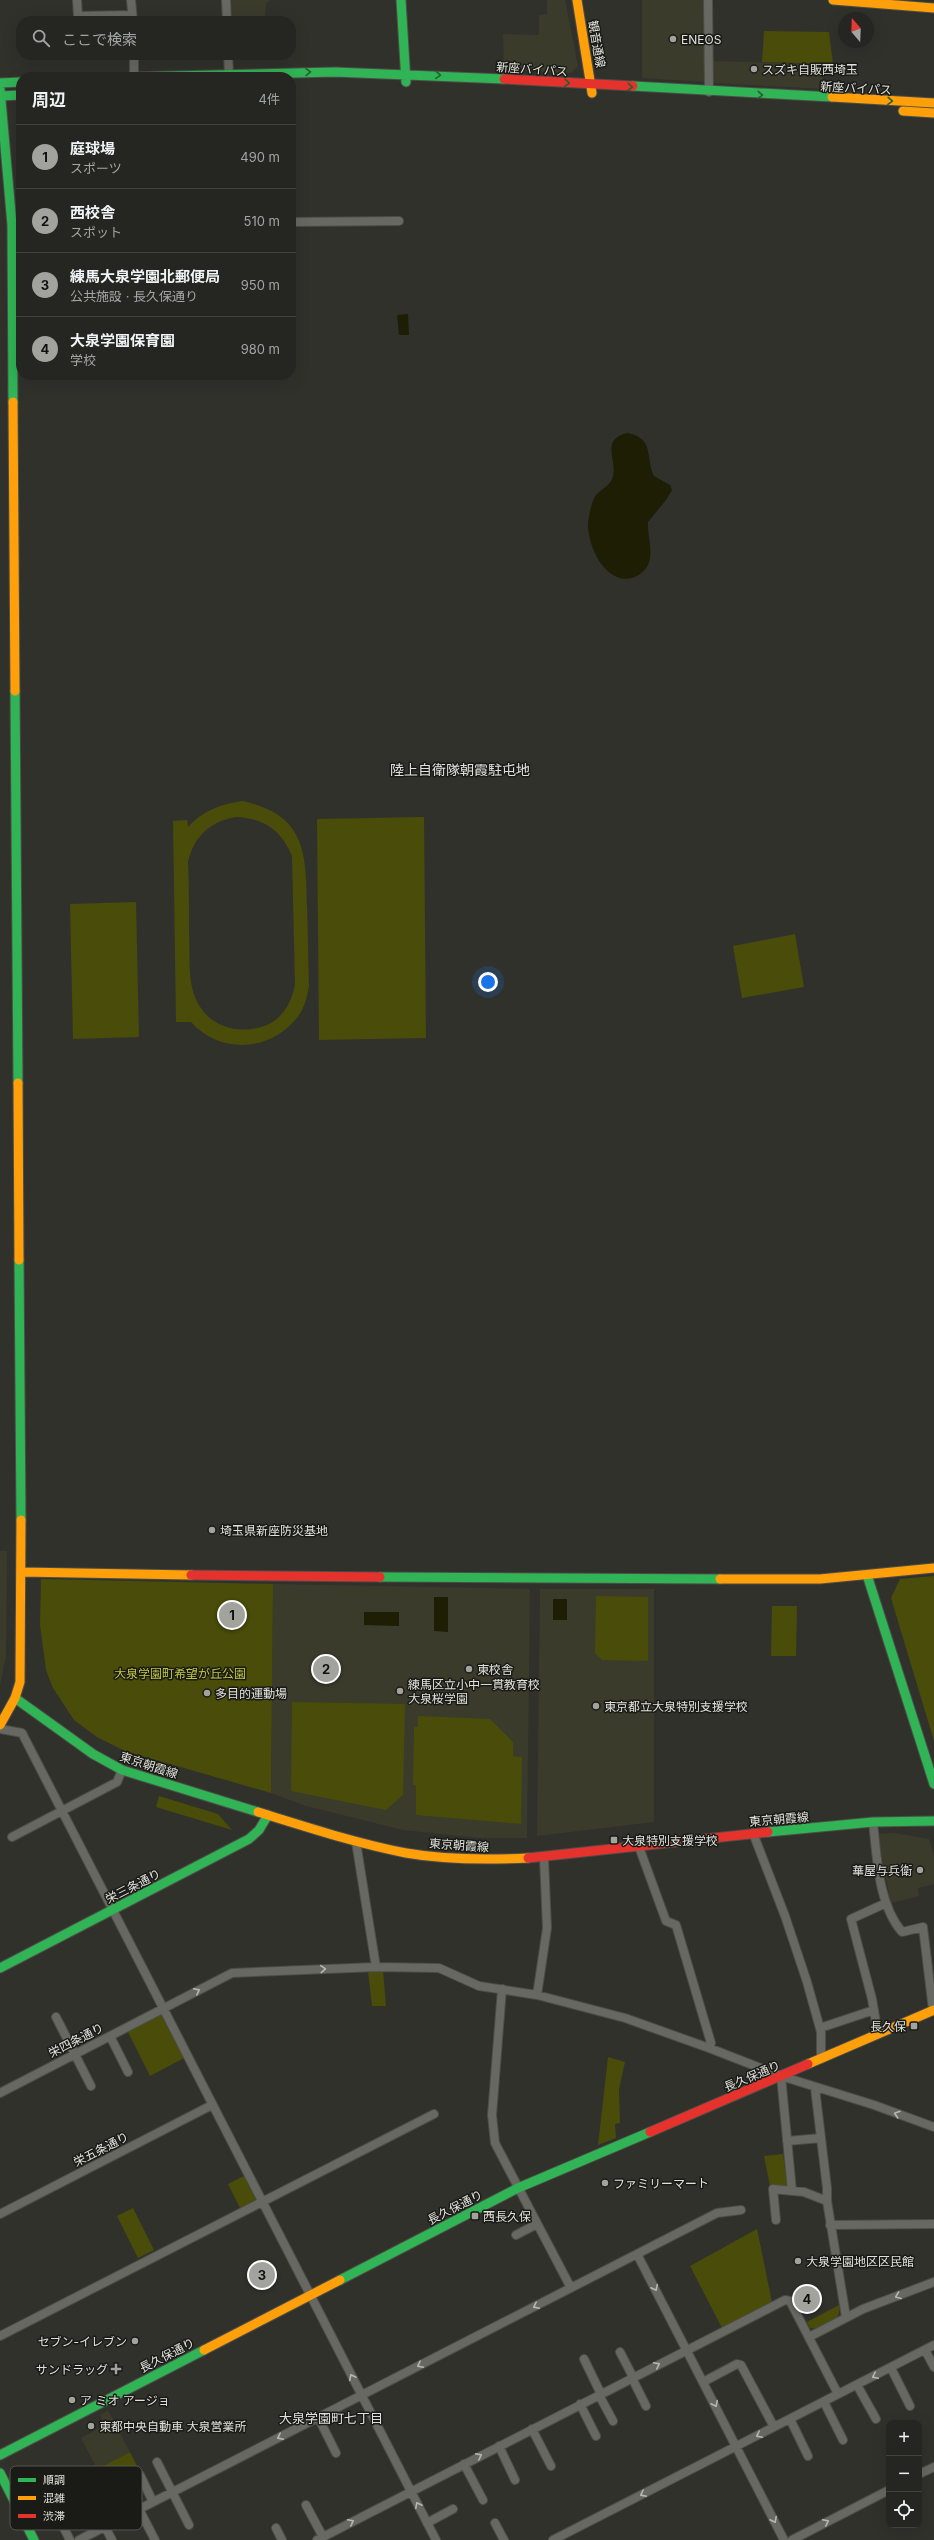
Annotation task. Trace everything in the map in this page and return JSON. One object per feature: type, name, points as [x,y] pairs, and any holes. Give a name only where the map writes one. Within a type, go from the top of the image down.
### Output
[{"type":"main road","points":[[401,0],[405,78]]},
{"type":"main road","name":"観音通線","points":[[577,0],[592,89]]},
{"type":"main road","points":[[833,0],[934,8]]},
{"type":"main road","name":"新座バイパス","points":[[296,73],[334,72],[836,107]]},
{"type":"main road","name":"新座バイパス","points":[[296,80],[405,78]]},
{"type":"main road","points":[[0,83],[16,82]]},
{"type":"main road","name":"新座バイパス","points":[[592,89],[708,92],[934,103]]},
{"type":"main road","points":[[16,95],[0,93],[16,225]]},
{"type":"main road","name":"新座バイパス","points":[[851,108],[874,110]]},
{"type":"main road","name":"新座バイパス","points":[[897,111],[934,113]]},
{"type":"main road","points":[[0,1725],[15,1698],[21,1671],[17,380]]},
{"type":"main road","points":[[21,1572],[545,1580],[820,1579],[934,1568]]},
{"type":"main road","points":[[867,1575],[934,1784]]},
{"type":"main road","name":"東京朝霞線","points":[[15,1698],[36,1710],[90,1753],[122,1770],[356,1842],[406,1853],[475,1860],[544,1858],[753,1833],[874,1822],[934,1821]]},
{"type":"main road","name":"栄三条通り","points":[[0,1968],[252,1838],[268,1816]]},
{"type":"main road","name":"長久保通り","points":[[0,2455],[518,2188],[933,2010]]},
{"type":"main road","points":[[0,2473],[10,2493]]},
{"type":"main road","points":[[29,2530],[34,2540]]},
{"type":"street","points":[[77,0],[78,16]]},
{"type":"street","points":[[131,0],[132,16]]},
{"type":"street","points":[[226,0],[227,16]]},
{"type":"street","points":[[708,0],[708,92]]},
{"type":"street","points":[[134,60],[134,72]]},
{"type":"street","points":[[228,60],[229,72]]},
{"type":"street","points":[[296,222],[399,221]]},
{"type":"street","points":[[0,1729],[22,1733],[436,2540]]},
{"type":"street","points":[[12,1837],[117,1782],[122,1770]]},
{"type":"street","points":[[874,1822],[877,1860],[886,1903],[902,1932],[923,1927],[933,2010]]},
{"type":"street","points":[[753,1833],[785,1916],[820,2028],[821,2059]]},
{"type":"street","points":[[356,1842],[376,1967]]},
{"type":"street","points":[[639,1847],[666,1921],[676,1925],[711,2044],[709,2048]]},
{"type":"street","points":[[538,1995],[547,1928],[544,1858]]},
{"type":"street","points":[[878,2034],[874,2010],[851,1919],[886,1903]]},
{"type":"street","name":"栄四条通り","points":[[0,2093],[232,1973],[376,1967],[439,1968],[479,1986],[538,1995],[625,2018],[815,2088],[934,2127]]},
{"type":"street","points":[[502,1989],[492,2115],[495,2143],[571,2288]]},
{"type":"street","points":[[820,2028],[874,2010]]},
{"type":"street","points":[[56,2017],[91,2086]]},
{"type":"street","points":[[110,2036],[128,2072]]},
{"type":"street","points":[[781,2076],[792,2191]]},
{"type":"street","points":[[815,2088],[826,2201],[846,2317]]},
{"type":"street","name":"栄五条通り","points":[[0,2214],[212,2105]]},
{"type":"street","points":[[0,2336],[434,2114]]},
{"type":"street","points":[[787,2141],[821,2138]]},
{"type":"street","points":[[776,2220],[772,2190],[804,2192],[826,2201]]},
{"type":"street","points":[[142,2508],[718,2213],[741,2210]]},
{"type":"street","points":[[516,2234],[537,2224]]},
{"type":"street","points":[[830,2224],[934,2224]]},
{"type":"street","points":[[637,2254],[784,2540]]},
{"type":"street","points":[[809,2337],[846,2317],[934,2282]]},
{"type":"street","points":[[306,2505],[320,2538],[785,2300],[790,2301],[838,2394]]},
{"type":"street","points":[[553,2540],[934,2345]]},
{"type":"street","points":[[925,2350],[934,2367]]},
{"type":"street","points":[[620,2352],[646,2406]]},
{"type":"street","points":[[584,2358],[613,2421]]},
{"type":"street","points":[[703,2382],[737,2364],[742,2365],[774,2428]]},
{"type":"street","points":[[891,2368],[910,2406]]},
{"type":"street","points":[[857,2384],[876,2419]]},
{"type":"street","points":[[824,2402],[843,2440]]},
{"type":"street","points":[[580,2404],[596,2436]]},
{"type":"street","points":[[318,2417],[336,2453]]},
{"type":"street","points":[[790,2419],[808,2456]]},
{"type":"street","points":[[532,2429],[551,2466]]},
{"type":"street","points":[[498,2446],[515,2480]]},
{"type":"street","points":[[157,2462],[189,2525]]},
{"type":"street","points":[[464,2464],[483,2500]]},
{"type":"street","points":[[922,2473],[934,2467]]},
{"type":"street","points":[[142,2479],[153,2502]]},
{"type":"street","points":[[792,2540],[886,2492]]},
{"type":"street","points":[[427,2523],[453,2509]]},
{"type":"street","points":[[142,2515],[155,2540]]},
{"type":"street","points":[[495,2523],[504,2540]]},
{"type":"street","points":[[276,2528],[282,2540]]},
{"type":"street","points":[[65,2530],[70,2540]]},
{"type":"street","points":[[79,2540],[99,2530]]},
{"type":"street","points":[[107,2530],[112,2540]]},
{"type":"shaded area","points":[[230,0],[270,0],[266,3],[265,16],[231,16]]},
{"type":"shaded area","points":[[547,0],[565,0],[578,66],[571,73],[504,70],[503,34],[539,35],[539,15],[547,14]]},
{"type":"shaded area","name":"ENEOS","points":[[642,0],[704,0],[705,82],[642,78]]},
{"type":"shaded area","points":[[711,61],[821,64],[824,89],[712,83]]},
{"type":"shaded area","points":[[408,314],[409,335],[399,335],[397,315]]},
{"type":"shaded area","points":[[627,433],[642,439],[648,449],[651,469],[654,476],[670,485],[672,490],[648,522],[650,560],[648,565],[637,576],[622,579],[606,569],[594,552],[588,532],[588,523],[595,496],[609,484],[613,476],[614,470],[611,451],[614,440]]},
{"type":"shaded area","points":[[0,1551],[7,1551],[6,1656],[0,1686]]},
{"type":"shaded area","name":"練馬区立小中一貫教育校 大泉桜学園","points":[[273,1584],[530,1589],[527,1838],[480,1838],[403,1830],[306,1806],[271,1793]]},
{"type":"shaded area","name":"東京都立大泉特別支援学校","points":[[540,1589],[654,1589],[654,1822],[537,1836]]},
{"type":"shaded area","points":[[434,1597],[448,1597],[448,1632],[434,1631]]},
{"type":"shaded area","points":[[553,1599],[567,1599],[567,1620],[553,1620]]},
{"type":"shaded area","points":[[364,1612],[399,1612],[399,1626],[364,1625]]},
{"type":"shaded area","points":[[894,1833],[929,1839],[934,1856],[934,1884],[918,1888],[919,1896],[891,1903],[877,1834]]},
{"type":"shaded area","points":[[108,2410],[130,2452],[103,2466],[95,2466],[81,2438],[105,2425],[100,2415]]},
{"type":"green space","points":[[764,31],[829,32],[833,64],[762,62]]},
{"type":"green space","points":[[243,801],[264,807],[279,816],[290,826],[298,838],[303,852],[307,886],[309,986],[304,1005],[299,1015],[288,1027],[275,1036],[261,1042],[246,1045],[231,1044],[216,1040],[203,1033],[191,1022],[176,1022],[173,821],[187,820],[188,827],[193,821],[212,809]],"holes":[[[236,817],[263,823],[277,832],[283,839],[292,856],[295,984],[288,1005],[280,1016],[274,1021],[261,1027],[238,1029],[227,1027],[209,1017],[201,1009],[192,987],[190,966],[188,862],[199,837],[211,826],[227,819]]]},
{"type":"green space","points":[[424,817],[426,1038],[319,1040],[317,819]]},
{"type":"green space","points":[[136,902],[139,1037],[73,1039],[70,904]]},
{"type":"green space","points":[[795,934],[804,987],[742,998],[733,946]]},
{"type":"green space","points":[[934,1576],[934,1741],[891,1598],[900,1579]]},
{"type":"green space","name":"大泉学園町希望が丘公園","points":[[41,1579],[273,1584],[271,1793],[125,1751],[97,1737],[74,1720],[53,1688],[46,1670],[40,1625]]},
{"type":"green space","points":[[596,1596],[648,1597],[648,1661],[602,1660],[595,1653]]},
{"type":"green space","points":[[772,1606],[797,1606],[796,1656],[771,1656]]},
{"type":"green space","points":[[292,1702],[405,1704],[403,1795],[386,1810],[291,1791]]},
{"type":"green space","points":[[418,1716],[490,1719],[513,1742],[513,1756],[522,1757],[521,1824],[416,1815],[416,1785],[413,1785],[414,1727],[418,1727]]},
{"type":"green space","points":[[159,1796],[218,1814],[232,1830],[156,1807]]},
{"type":"green space","points":[[383,1970],[386,2006],[372,2006],[368,1971]]},
{"type":"green space","points":[[159,2014],[164,2016],[186,2057],[150,2076],[127,2030]]},
{"type":"green space","points":[[608,2057],[625,2062],[619,2089],[620,2123],[615,2124],[616,2138],[598,2145]]},
{"type":"green space","points":[[783,2154],[787,2184],[784,2187],[770,2186],[764,2156]]},
{"type":"green space","points":[[244,2176],[256,2200],[240,2208],[228,2184]]},
{"type":"green space","points":[[133,2208],[154,2250],[138,2258],[117,2216]]},
{"type":"green space","points":[[757,2229],[772,2302],[722,2328],[690,2266]]},
{"type":"green space","points":[[839,2305],[838,2315],[833,2321],[816,2329],[810,2328],[807,2322]]},
{"type":"green space","points":[[130,2452],[137,2466],[103,2466]]},
{"type":"traffic: fast","points":[[401,0],[406,82]]},
{"type":"traffic: fast","points":[[296,73],[335,72],[504,79]]},
{"type":"traffic: fast","points":[[0,83],[16,82]]},
{"type":"traffic: fast","points":[[633,86],[832,97]]},
{"type":"traffic: fast","points":[[0,89],[12,225],[13,402]]},
{"type":"traffic: fast","points":[[0,96],[16,95]]},
{"type":"traffic: fast","points":[[15,691],[18,1083]]},
{"type":"traffic: fast","points":[[19,1260],[21,1520]]},
{"type":"traffic: fast","points":[[867,1575],[934,1784]]},
{"type":"traffic: fast","points":[[380,1577],[720,1579]]},
{"type":"traffic: fast","points":[[15,1698],[93,1754],[122,1770],[258,1812]]},
{"type":"traffic: fast","points":[[0,1968],[249,1839],[259,1830],[268,1815]]},
{"type":"traffic: fast","points":[[768,1832],[873,1822],[934,1821]]},
{"type":"traffic: fast","points":[[340,2280],[518,2188],[650,2132]]},
{"type":"traffic: fast","points":[[0,2455],[204,2350]]},
{"type":"traffic: fast","points":[[0,2473],[10,2493]]},
{"type":"traffic: fast","points":[[29,2530],[34,2540]]},
{"type":"traffic: slow","points":[[577,0],[592,93]]},
{"type":"traffic: slow","points":[[833,0],[934,8]]},
{"type":"traffic: slow","points":[[832,97],[934,103]]},
{"type":"traffic: slow","points":[[903,111],[934,113]]},
{"type":"traffic: slow","points":[[13,402],[15,691]]},
{"type":"traffic: slow","points":[[18,1083],[19,1260]]},
{"type":"traffic: slow","points":[[0,1725],[15,1698],[20,1682],[21,1520]]},
{"type":"traffic: slow","points":[[720,1579],[820,1579],[934,1568]]},
{"type":"traffic: slow","points":[[21,1572],[191,1575]]},
{"type":"traffic: slow","points":[[258,1812],[350,1840],[406,1853],[467,1859],[528,1858]]},
{"type":"traffic: slow","points":[[808,2064],[934,2010]]},
{"type":"traffic: slow","points":[[204,2350],[340,2280]]},
{"type":"traffic: jam","points":[[504,79],[633,86]]},
{"type":"traffic: jam","points":[[191,1575],[380,1577]]},
{"type":"traffic: jam","points":[[528,1858],[768,1832]]},
{"type":"traffic: jam","points":[[650,2132],[808,2064]]},
{"type":"place","name":"ENEOS","points":[[673,39]]},
{"type":"place","name":"スズキ自販西埼玉","points":[[754,69]]},
{"type":"place","name":"埼玉県新座防災基地","points":[[212,1530]]},
{"type":"place","name":"庭球場","points":[[232,1615]]},
{"type":"place","name":"西校舎","points":[[326,1669]]},
{"type":"place","name":"東校舎","points":[[469,1669]]},
{"type":"place","name":"練馬区立小中一貫教育校 大泉桜学園","points":[[400,1691]]},
{"type":"place","name":"多目的運動場","points":[[207,1693]]},
{"type":"place","name":"東京都立大泉特別支援学校","points":[[596,1706]]},
{"type":"place","name":"大泉特別支援学校","points":[[614,1840]]},
{"type":"place","name":"華屋与兵衛","points":[[920,1870]]},
{"type":"place","name":"長久保","points":[[914,2026]]},
{"type":"place","name":"ファミリーマート","points":[[605,2183]]},
{"type":"place","name":"西長久保","points":[[475,2216]]},
{"type":"place","name":"大泉学園地区区民館","points":[[798,2261]]},
{"type":"place","name":"練馬大泉学園北郵便局","points":[[262,2275]]},
{"type":"place","name":"大泉学園保育園","points":[[807,2299]]},
{"type":"place","name":"セブン-イレブン","points":[[135,2341]]},
{"type":"place","name":"サンドラッグ","points":[[116,2369]]},
{"type":"place","name":"ア ミオ アージョ","points":[[72,2400]]},
{"type":"place","name":"東都中央自動車 大泉営業所","points":[[91,2426]]},
{"type":"district","name":"陸上自衛隊朝霞駐屯地","points":[[460,769]]},
{"type":"district","name":"大泉学園町七丁目","points":[[331,2418]]}]
